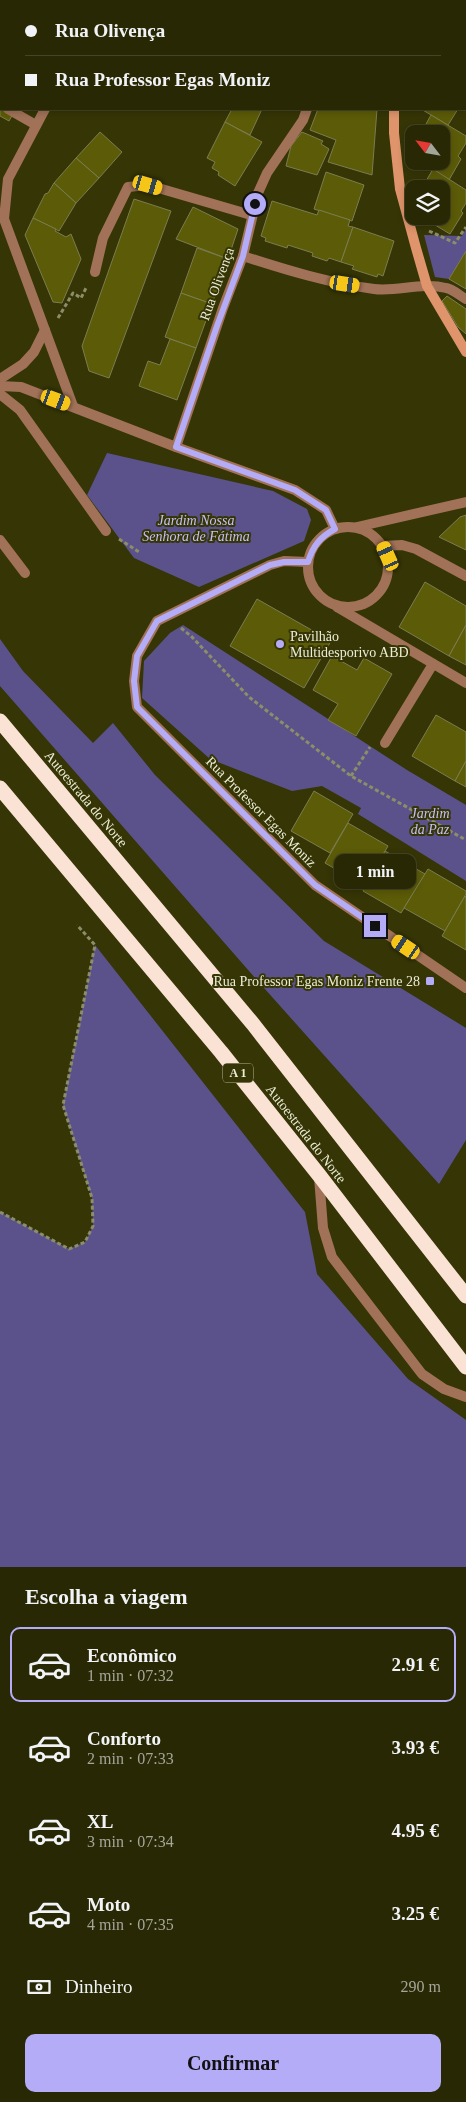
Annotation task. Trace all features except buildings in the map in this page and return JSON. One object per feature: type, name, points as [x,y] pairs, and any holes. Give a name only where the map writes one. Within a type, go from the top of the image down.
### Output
[{"type":"highway","name":"Autoestrada do Norte","points":[[0,721],[253,1024],[466,1296]]},
{"type":"highway","name":"Autoestrada do Norte","points":[[0,788],[214,1045],[319,1175],[466,1367]]},
{"type":"street","points":[[10,110],[36,125]]},
{"type":"street","points":[[45,110],[8,179],[4,219],[73,406]]},
{"type":"street","name":"Rua Olivença","points":[[176,447],[243,256],[252,215],[267,173],[303,120],[307,110]]},
{"type":"street","points":[[394,110],[394,133],[400,189],[405,209]]},
{"type":"street","points":[[95,272],[103,238],[128,187],[148,185],[252,215]]},
{"type":"street","points":[[409,225],[427,286],[466,352]]},
{"type":"street","points":[[243,256],[282,269],[345,284],[377,290],[427,286],[448,288],[466,299]]},
{"type":"street","points":[[0,379],[23,364],[34,352],[45,330]]},
{"type":"street","points":[[0,386],[21,387],[176,447],[295,490],[326,510],[335,529]]},
{"type":"street","points":[[0,394],[20,410],[106,531]]},
{"type":"street","points":[[466,502],[356,527],[335,529],[317,542],[311,551],[308,562],[312,585],[327,602],[466,683]]},
{"type":"street","points":[[327,602],[350,608],[362,605],[373,600],[387,580],[388,556],[383,546],[371,534],[356,527]]},
{"type":"street","points":[[0,540],[25,573]]},
{"type":"street","points":[[383,546],[402,545],[416,549],[466,576]]},
{"type":"street","name":"Rua Professor Egas Moniz","points":[[308,562],[284,562],[270,565],[157,621],[137,656],[134,681],[137,707],[315,885],[466,988]]},
{"type":"street","points":[[385,743],[433,664]]},
{"type":"street","points":[[319,1175],[324,1228],[332,1258],[422,1374],[444,1389],[466,1396]]},
{"type":"path","points":[[417,225],[455,243],[466,227]]},
{"type":"path","points":[[66,307],[74,293],[81,298]]},
{"type":"path","points":[[106,531],[139,552]]},
{"type":"path","points":[[174,614],[180,627],[192,636],[250,698],[351,776],[466,840]]},
{"type":"path","points":[[351,776],[374,741],[385,743]]},
{"type":"path","points":[[0,1212],[69,1249],[86,1242],[93,1226],[92,1198],[63,1106],[95,944],[77,925]]},
{"type":"green space","points":[[466,229],[466,251],[449,279],[435,277],[424,235],[462,236]]},
{"type":"green space","name":"Jardim Nossa Senhora de Fátima","points":[[107,453],[273,491],[307,509],[311,520],[304,541],[199,587],[134,558],[87,495]]},
{"type":"green space","name":"Jardim da Paz","points":[[183,625],[407,770],[466,805],[466,881],[358,814],[361,808],[322,786],[292,791],[210,759],[142,698],[144,661],[170,633]]},
{"type":"green space","points":[[0,639],[23,671],[93,743],[113,723],[155,775],[324,941],[466,1028],[466,1140],[439,1184],[256,979],[0,686]]},
{"type":"green space","points":[[95,945],[305,1212],[317,1274],[408,1379],[466,1420],[466,1567],[0,1567],[0,1212],[69,1249],[85,1242],[93,1226],[92,1198],[63,1105]]},
{"type":"place","name":"Pavilhão Multidesporivo ABD","points":[[280,644]]},
{"type":"place","name":"Rua Professor Egas Moniz Frente 28","points":[[430,981]]},
{"type":"route","points":[[255,204],[243,256],[185,415],[176,447],[295,490],[314,500],[326,510],[335,529],[317,542],[311,551],[308,562],[284,562],[270,565],[157,621],[137,656],[134,681],[137,707],[315,885],[375,926]]}]
